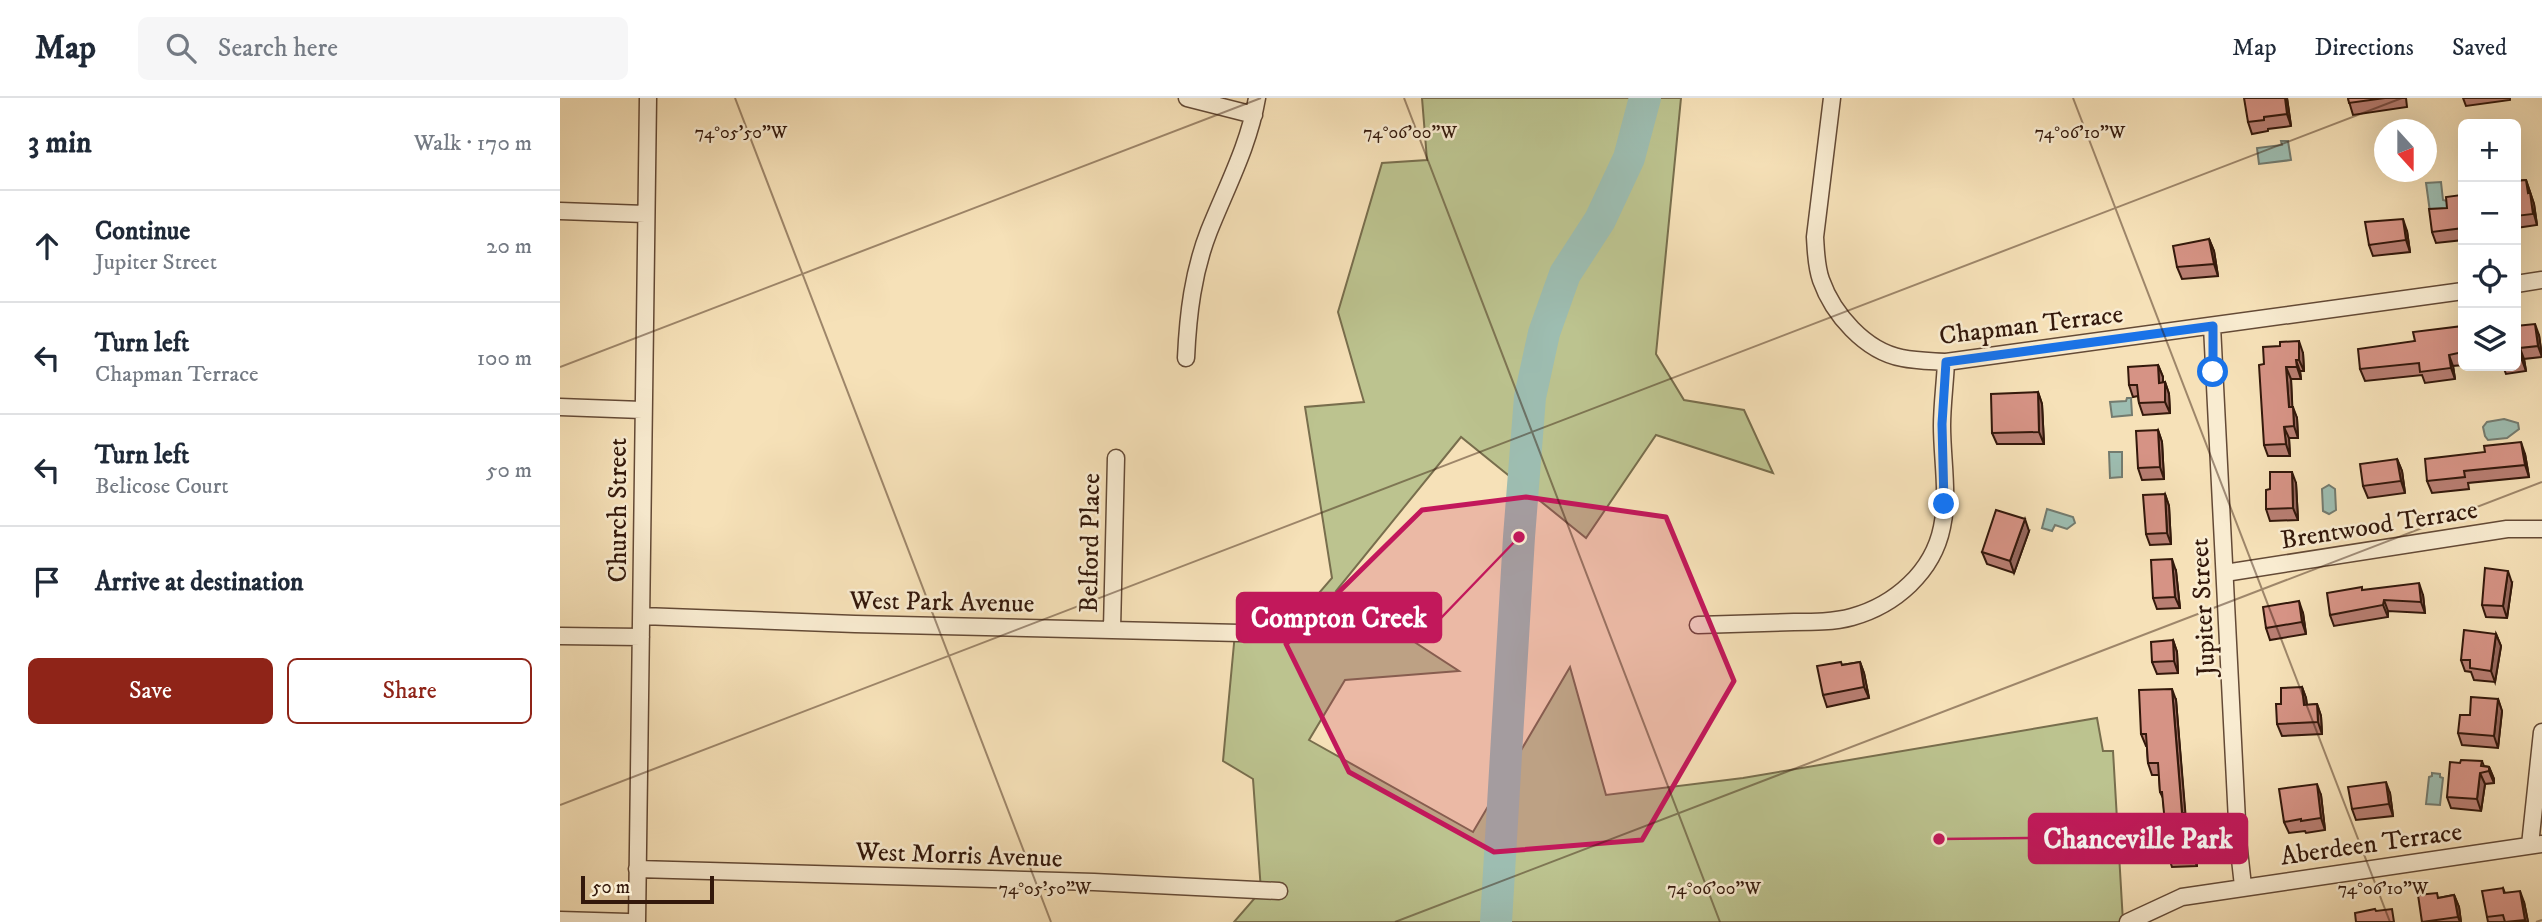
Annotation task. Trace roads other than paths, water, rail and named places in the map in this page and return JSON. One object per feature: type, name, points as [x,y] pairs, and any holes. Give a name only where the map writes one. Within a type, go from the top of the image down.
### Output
[{"type":"street","name":"Church Street","points":[[636,922],[648,98]]},
{"type":"street","points":[[1186,98],[1254,115]]},
{"type":"street","points":[[1186,358],[1188,313],[1197,266],[1238,164],[1257,98]]},
{"type":"street","name":"Chapman Terrace","points":[[1832,98],[1815,237],[1816,259],[1821,279],[1827,294],[1853,329],[1878,348],[1900,358],[1946,362],[2458,292]]},
{"type":"street","points":[[560,211],[645,214]]},
{"type":"street","points":[[2521,283],[2542,280]]},
{"type":"street","name":"Jupiter Street","points":[[2213,326],[2238,841],[2243,886]]},
{"type":"street","points":[[1698,625],[1850,618],[1871,611],[1910,585],[1927,564],[1942,528],[1942,424],[1946,362]]},
{"type":"street","points":[[560,407],[642,410]]},
{"type":"street","name":"Belford Place","points":[[1112,629],[1116,458]]},
{"type":"street","name":"Brentwood Terrace","points":[[2225,573],[2507,528],[2542,529]]},
{"type":"street","name":"West Park Avenue","points":[[642,616],[1240,633]]},
{"type":"street","points":[[560,636],[641,637]]},
{"type":"street","points":[[2536,845],[2542,732]]},
{"type":"street","name":"Aberdeen Terrace","points":[[2128,922],[2182,897],[2536,845]]},
{"type":"street","name":"West Morris Avenue","points":[[637,869],[1094,882],[1279,891]]},
{"type":"street","points":[[560,920],[628,922]]},
{"type":"waterway","points":[[1496,922],[1530,397],[1544,333],[1565,274],[1600,220],[1629,158],[1645,98]]},
{"type":"place","name":"Compton Creek","points":[[1519,537]]},
{"type":"place","name":"Chanceville Park","points":[[1939,839]]}]
